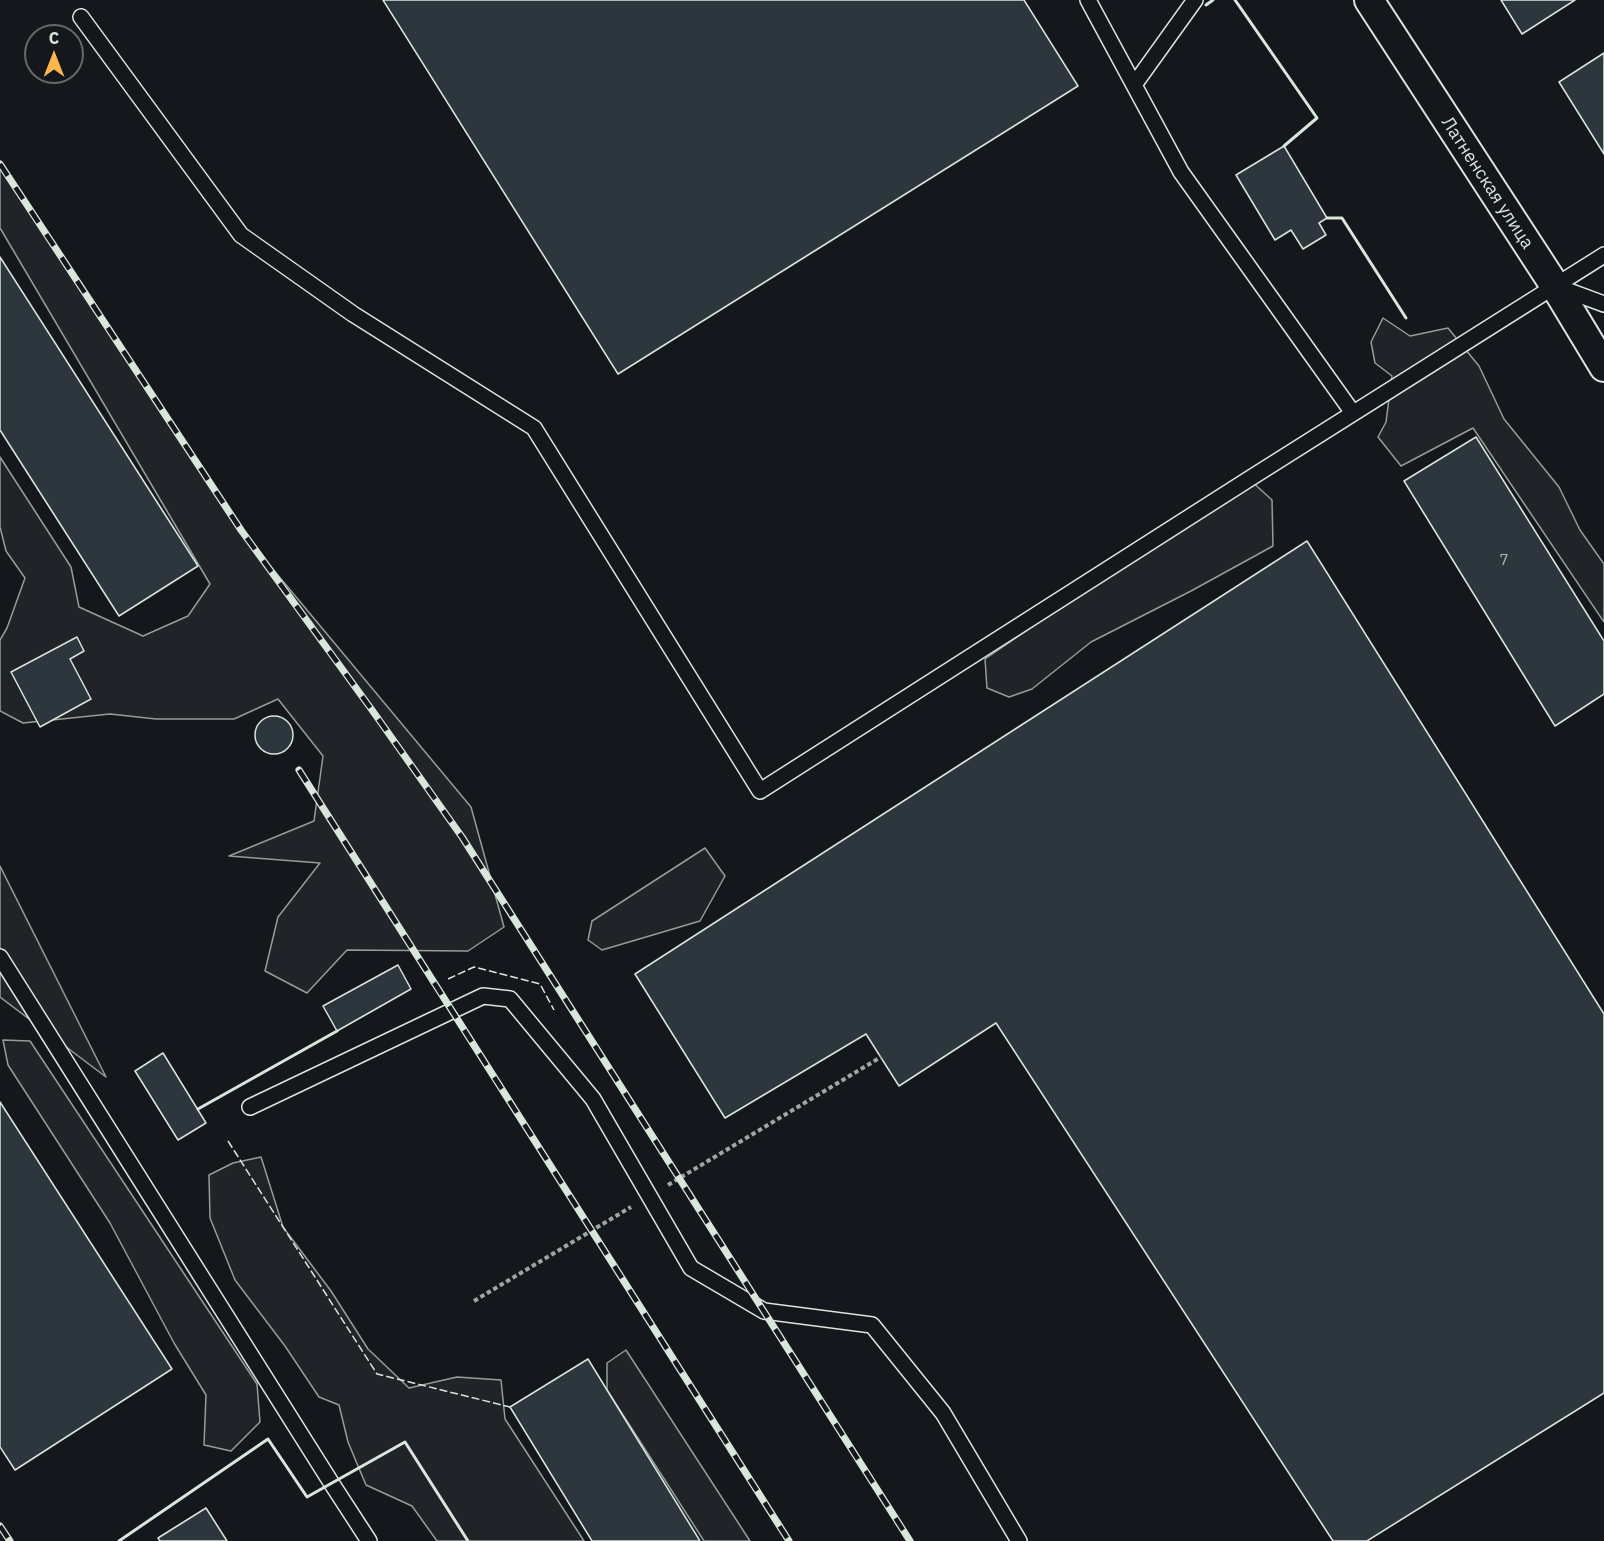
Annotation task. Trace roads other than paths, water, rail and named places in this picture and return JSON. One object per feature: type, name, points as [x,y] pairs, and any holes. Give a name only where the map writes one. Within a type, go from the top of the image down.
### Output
[{"type":"street","name":"Латненская улица","points":[[1369,0],[1555,286],[1604,367]]},
{"type":"lane","points":[[1088,0],[1181,172],[1353,413]]},
{"type":"lane","points":[[1134,85],[1195,0]]},
{"type":"lane","points":[[81,17],[241,235],[353,314],[534,428],[760,791],[1604,255]]},
{"type":"lane","points":[[1555,286],[1604,304]]},
{"type":"lane","points":[[0,957],[369,1541]]},
{"type":"lane","points":[[250,1107],[483,996],[510,999],[593,1099],[692,1268],[764,1311],[872,1325],[943,1413],[1019,1541]]},
{"type":"railway","points":[[0,164],[241,530],[462,837],[910,1541]]},
{"type":"railway","points":[[299,770],[789,1541]]},
{"type":"railway","points":[[0,1526],[10,1541]]}]
